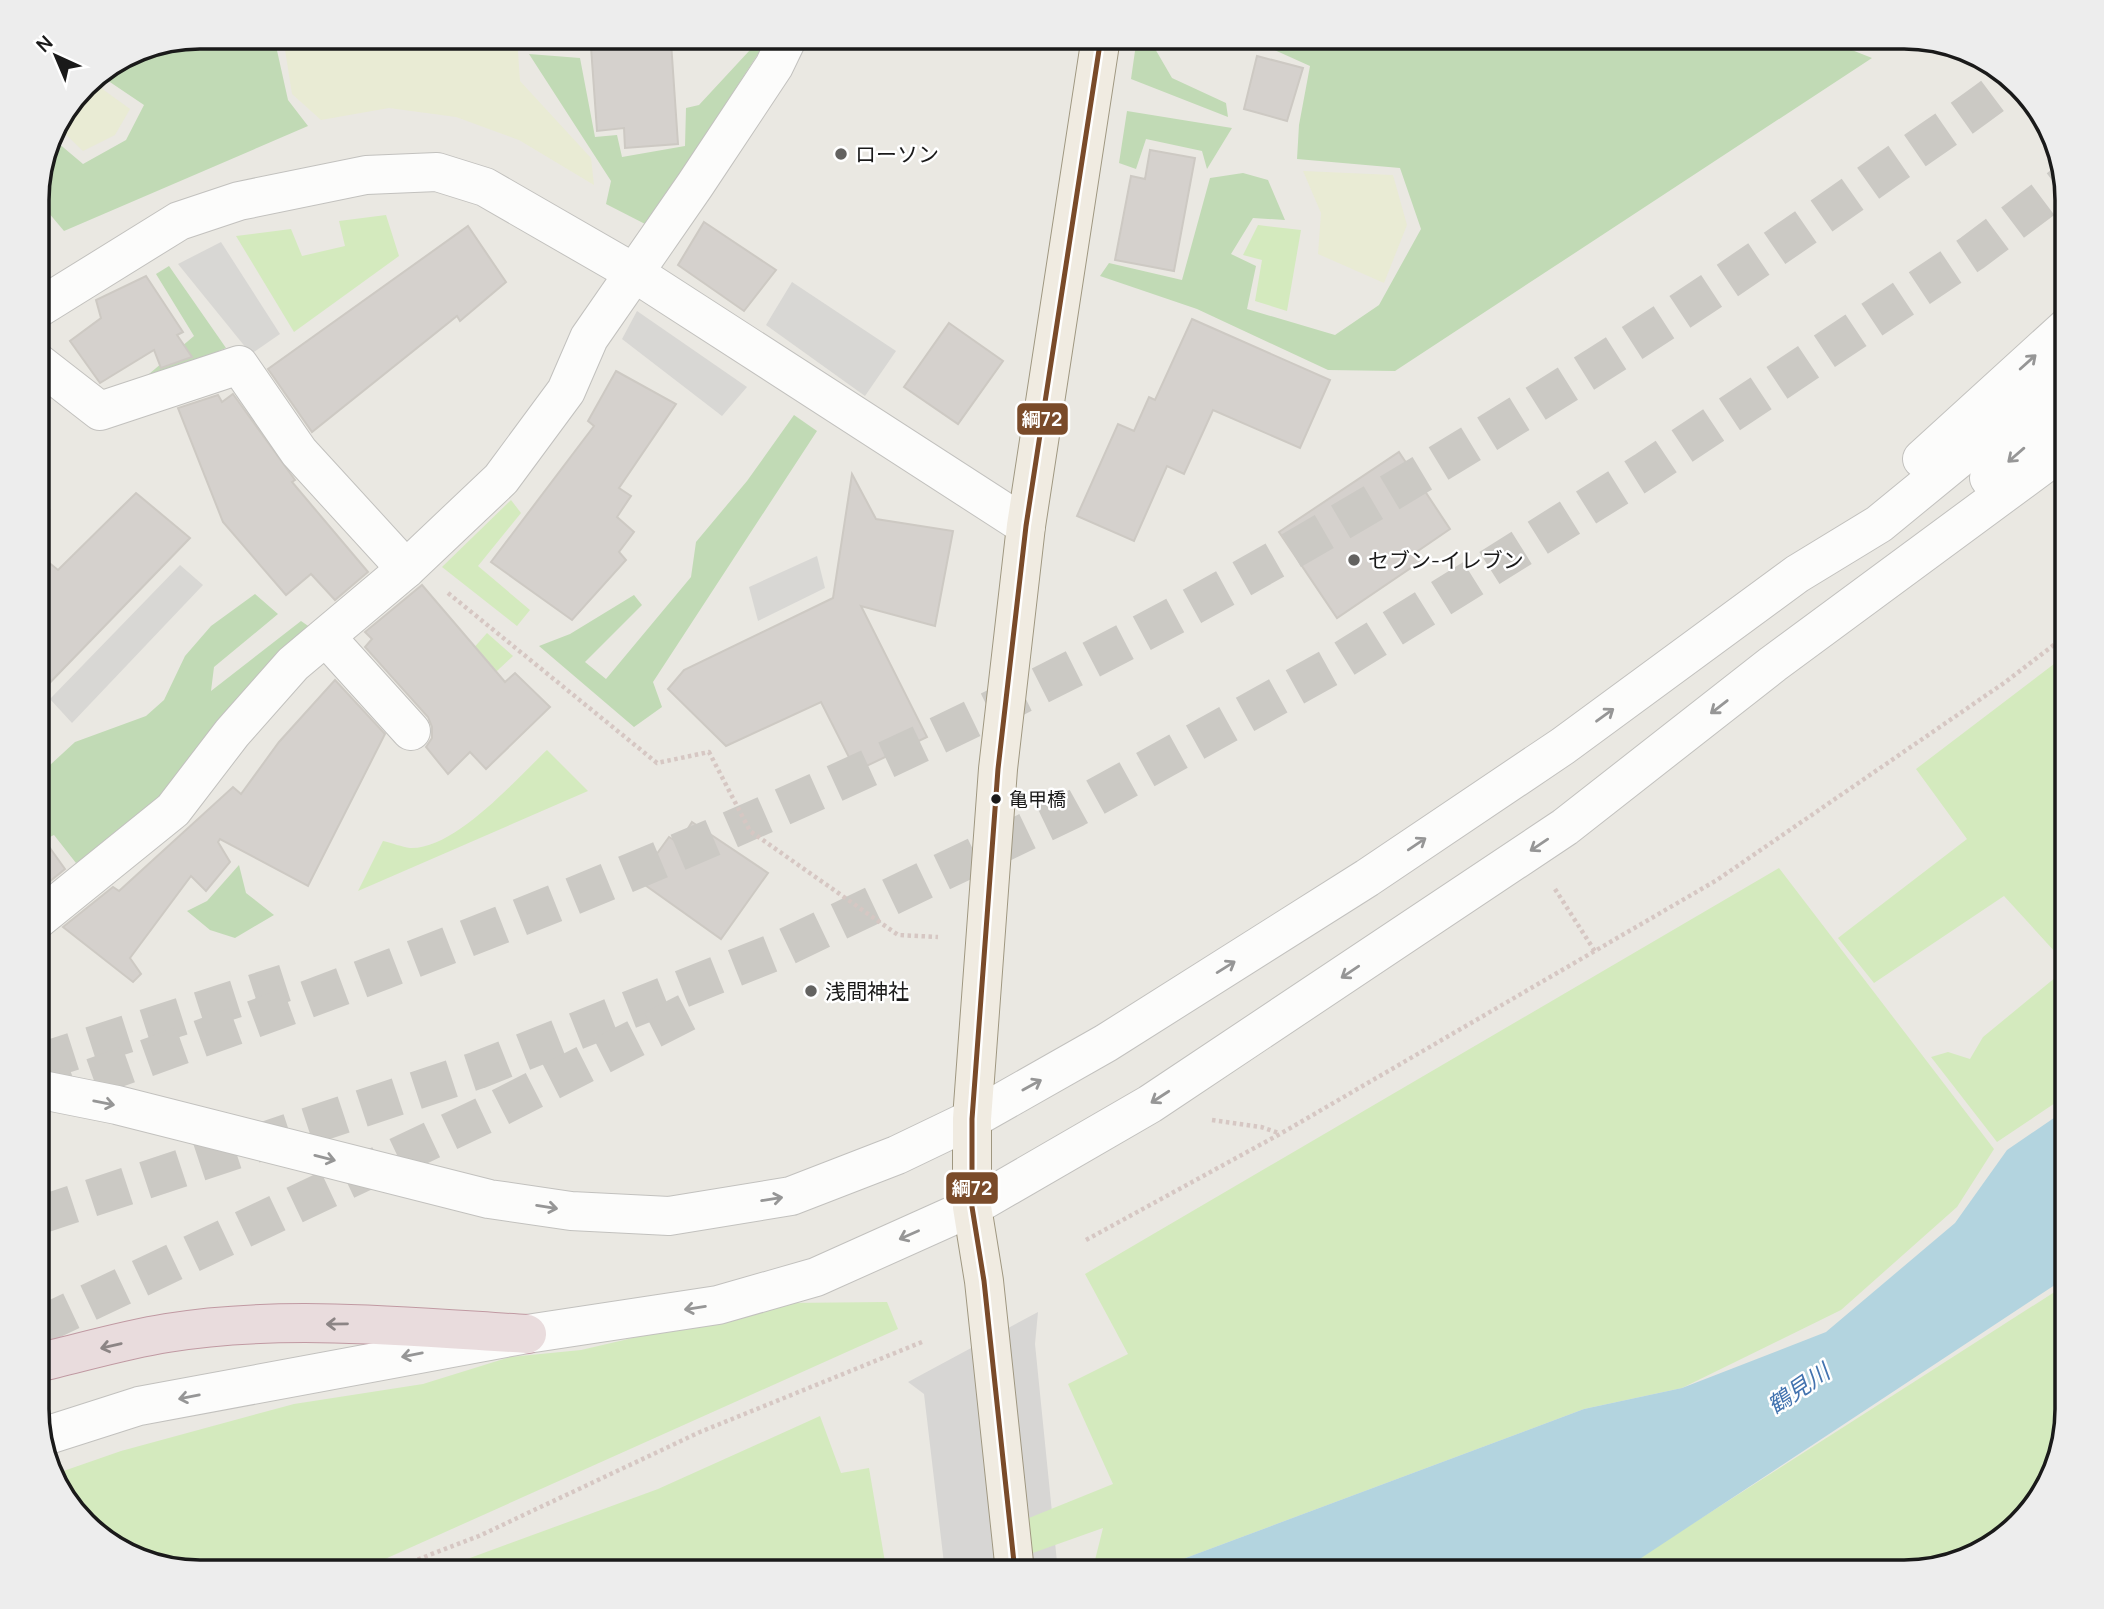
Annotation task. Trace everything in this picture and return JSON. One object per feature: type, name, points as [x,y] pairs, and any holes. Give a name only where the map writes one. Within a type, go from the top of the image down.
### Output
[{"type":"highway","points":[[49,1360],[167,1333],[266,1325],[368,1324],[527,1334]]},
{"type":"main road","points":[[1014,1560],[990,1340],[972,1207],[972,1119],[998,769],[1026,526],[1099,49]]},
{"type":"street","points":[[49,910],[173,810],[232,733],[293,664],[409,566],[501,479],[566,391],[589,338],[636,274],[774,66],[782,49]]},
{"type":"street","points":[[49,302],[179,221],[239,201],[366,175],[437,172],[485,187],[636,274],[1026,526]]},
{"type":"street","points":[[1797,574],[2055,338]]},
{"type":"street","points":[[49,371],[100,411],[239,365],[299,452],[409,566]]},
{"type":"street","points":[[49,1092],[117,1105],[489,1199],[571,1211],[669,1216],[791,1196],[897,1155],[972,1119],[1107,1043],[1367,878],[1563,746],[1797,574],[1880,524],[2055,380]]},
{"type":"street","points":[[1773,664],[2055,420]]},
{"type":"street","points":[[51,1434],[139,1406],[527,1334],[718,1305],[816,1277],[972,1207],[1150,1104],[1565,827],[1773,664],[2055,456]]},
{"type":"street","points":[[326,637],[411,731]]},
{"type":"path","points":[[409,566],[657,763],[709,752],[750,831],[898,935],[986,940]]},
{"type":"path","points":[[1086,1240],[1280,1134],[1596,953],[1717,880],[2004,683],[2055,644]]},
{"type":"path","points":[[1555,888],[1596,953]]},
{"type":"path","points":[[1204,1118],[1280,1134]]},
{"type":"path","points":[[416,1560],[479,1536],[700,1432],[922,1342]]},
{"type":"shaded area","points":[[221,242],[280,334],[251,354],[178,264]]},
{"type":"shaded area","points":[[792,282],[896,351],[865,396],[766,325]]},
{"type":"shaded area","points":[[637,311],[747,387],[722,416],[622,339]]},
{"type":"shaded area","points":[[817,556],[825,588],[758,621],[749,587]]},
{"type":"shaded area","points":[[180,565],[203,585],[72,723],[50,699]]},
{"type":"shaded area","points":[[1038,1312],[1035,1344],[1057,1560],[944,1560],[924,1394],[908,1382]]},
{"type":"green space","points":[[277,49],[288,100],[308,126],[64,231],[49,213],[52,171],[60,145],[83,164],[126,140],[144,105],[107,80],[152,57],[180,50]]},
{"type":"green space","points":[[285,49],[518,49],[520,81],[591,158],[594,185],[519,140],[456,117],[389,108],[321,120],[292,94]]},
{"type":"green space","points":[[751,49],[761,49],[647,225],[606,204],[611,181],[529,54],[580,58],[595,137],[617,135],[622,157],[685,146],[686,108],[699,105]]},
{"type":"green space","points":[[1135,49],[1155,49],[1172,78],[1226,103],[1228,117],[1131,79]]},
{"type":"green space","points":[[1272,49],[1849,49],[1872,58],[1395,371],[1328,370],[1197,309],[1100,276],[1109,263],[1182,280],[1210,178],[1243,173],[1268,180],[1285,220],[1253,218],[1231,254],[1256,266],[1247,309],[1335,335],[1379,305],[1421,229],[1400,168],[1297,159],[1299,125],[1310,66]]},
{"type":"green space","points":[[99,87],[130,109],[115,135],[83,151],[65,133],[74,116]]},
{"type":"green space","points":[[1127,111],[1232,128],[1207,169],[1202,151],[1146,139],[1136,169],[1119,163]]},
{"type":"green space","points":[[1303,171],[1393,175],[1407,225],[1384,283],[1318,254],[1321,213]]},
{"type":"green space","points":[[386,215],[399,256],[294,332],[236,236],[291,229],[302,256],[345,246],[339,221]]},
{"type":"green space","points":[[1258,225],[1301,230],[1287,311],[1255,301],[1262,260],[1243,255]]},
{"type":"green space","points":[[169,266],[226,348],[136,385],[194,336],[156,274]]},
{"type":"green space","points":[[794,415],[817,431],[653,682],[662,707],[634,727],[539,646],[570,634],[634,595],[642,605],[585,662],[606,679],[691,577],[696,542],[747,481]]},
{"type":"green space","points":[[511,500],[521,513],[478,566],[530,610],[517,626],[442,567]]},
{"type":"green space","points":[[255,594],[278,614],[214,667],[211,691],[301,621],[314,630],[154,807],[76,863],[54,835],[49,837],[49,765],[75,742],[146,716],[164,700],[185,656],[211,626]]},
{"type":"green space","points":[[487,633],[513,656],[448,717],[439,687]]},
{"type":"green space","points":[[2055,663],[2055,952],[2004,896],[1874,983],[1838,938],[1967,839],[1916,769]]},
{"type":"green space","points":[[547,750],[588,791],[358,891],[383,841],[410,848],[428,846],[446,838],[484,811]]},
{"type":"green space","points":[[239,865],[246,893],[274,915],[235,938],[210,930],[187,911],[207,901]]},
{"type":"green space","points":[[1779,868],[1994,1149],[1957,1207],[1841,1310],[1682,1388],[1584,1409],[1180,1560],[1095,1560],[1103,1528],[1027,1555],[1019,1522],[1113,1484],[1068,1384],[1128,1354],[1085,1274]]},
{"type":"green space","points":[[2055,978],[2055,1103],[1997,1142],[1931,1057],[1948,1052],[1970,1059],[1983,1037]]},
{"type":"green space","points":[[2055,1292],[2055,1419],[2047,1457],[2035,1484],[2018,1509],[1988,1535],[1962,1548],[1924,1559],[1636,1560]]},
{"type":"green space","points":[[887,1302],[898,1329],[383,1560],[200,1560],[161,1555],[125,1540],[108,1529],[86,1509],[63,1471],[121,1451],[294,1404],[423,1384],[510,1357],[581,1350],[783,1303]]},
{"type":"green space","points":[[820,1416],[841,1473],[869,1468],[885,1560],[465,1560],[658,1489]]},
{"type":"water","name":"鶴見川","points":[[2055,1117],[2055,1285],[1638,1560],[1180,1560],[1584,1409],[1682,1388],[1826,1332],[1955,1223],[2007,1150]]},
{"type":"building","points":[[591,49],[671,49],[678,144],[625,148],[624,128],[597,131]]},
{"type":"building","points":[[1257,56],[1303,68],[1287,121],[1244,109]]},
{"type":"building","points":[[1150,150],[1195,158],[1174,271],[1115,260],[1131,176],[1145,179]]},
{"type":"building","points":[[704,222],[776,270],[744,311],[678,265]]},
{"type":"building","points":[[468,226],[506,282],[460,321],[457,316],[312,432],[268,369]]},
{"type":"building","points":[[146,276],[183,332],[177,335],[192,357],[161,368],[154,350],[100,383],[70,341],[101,318],[96,300]]},
{"type":"building","points":[[1192,319],[1330,380],[1300,448],[1213,410],[1184,474],[1167,466],[1134,541],[1077,516],[1118,424],[1134,431],[1149,397],[1155,400]]},
{"type":"building","points":[[949,323],[1003,361],[958,424],[904,387]]},
{"type":"building","points":[[616,371],[676,404],[619,488],[631,496],[617,517],[634,532],[619,552],[626,560],[572,620],[491,562],[594,426],[588,421]]},
{"type":"building","points":[[233,394],[295,480],[292,482],[368,572],[335,600],[311,574],[286,595],[223,522],[178,408],[218,395],[222,402]]},
{"type":"building","points":[[1399,452],[1450,529],[1415,553],[1421,561],[1337,618],[1279,532]]},
{"type":"building","points":[[852,474],[876,519],[953,531],[935,626],[861,606],[927,737],[856,771],[821,702],[726,746],[668,689],[684,670],[833,598]]},
{"type":"building","points":[[136,493],[190,538],[49,684],[49,563],[58,570]]},
{"type":"building","points":[[422,585],[505,682],[515,673],[550,707],[486,769],[470,752],[448,774],[426,747],[432,738],[428,717],[365,647],[372,639],[365,632]]},
{"type":"building","points":[[335,680],[385,734],[308,886],[220,839],[218,842],[230,862],[206,891],[191,876],[130,958],[141,974],[133,982],[63,927],[113,887],[119,891],[233,787],[241,794],[279,742]]},
{"type":"building","points":[[692,822],[768,873],[721,939],[638,880],[669,837],[679,843]]},
{"type":"building","points":[[49,847],[65,869],[49,882]]},
{"type":"tunnel","points":[[49,1092],[418,958],[667,857],[912,748],[1106,652],[1319,535],[1596,366],[1777,246],[2004,87]]},
{"type":"tunnel","points":[[49,1212],[478,1070],[775,952],[1076,808],[1336,664],[1646,470],[1972,253],[2055,191]]},
{"type":"tunnel","points":[[49,1059],[285,983]]},
{"type":"tunnel","points":[[49,1321],[491,1112],[693,1009]]},
{"type":"transit line","name":"綱72","points":[[1014,1560],[984,1281],[972,1207],[972,1119],[998,769],[1026,526],[1099,49]]},
{"type":"place","name":"ローソン","points":[[841,154]]},
{"type":"place","name":"セブン-イレブン","points":[[1354,560]]},
{"type":"place","name":"亀甲橋","points":[[996,799]]},
{"type":"place","name":"浅間神社","points":[[811,991]]}]
